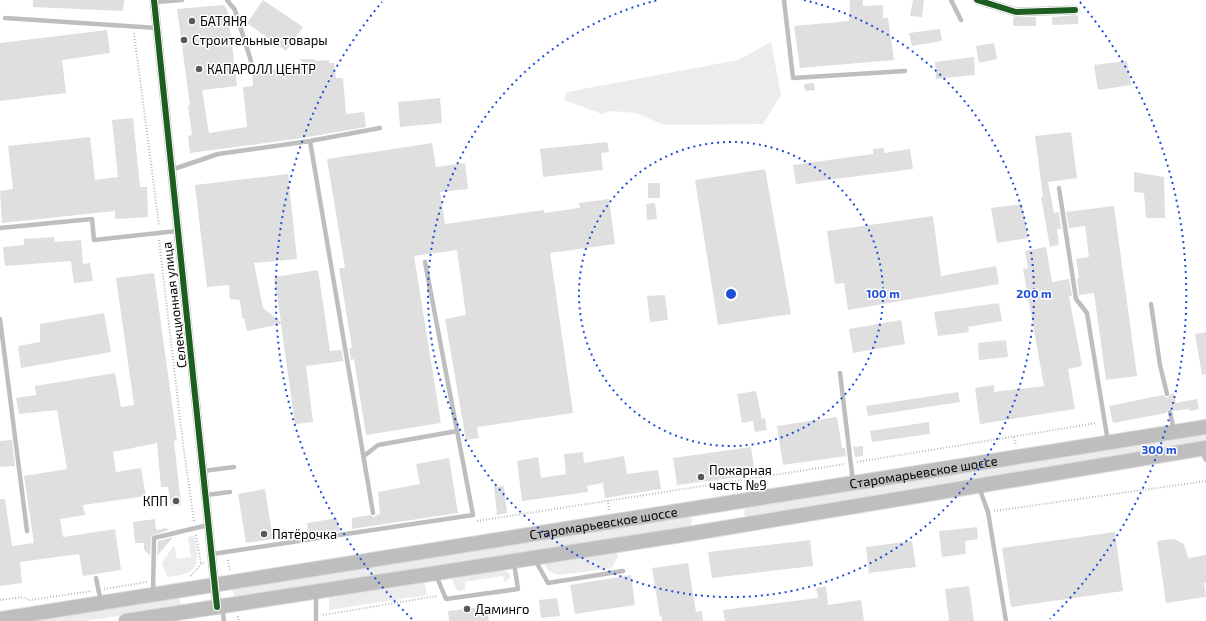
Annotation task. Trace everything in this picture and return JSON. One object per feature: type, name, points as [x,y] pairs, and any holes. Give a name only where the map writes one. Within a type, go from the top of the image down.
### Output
[{"type":"main road","name":"Старомарьевское шоссе","points":[[0,619],[101,604],[152,589],[214,585],[1206,428]]},
{"type":"main road","name":"Старомарьевское шоссе","points":[[126,621],[143,620],[714,530],[979,485],[1204,452]]},
{"type":"main road","points":[[709,507],[714,530]]},
{"type":"street","points":[[977,0],[1016,12],[1075,10]]},
{"type":"street","name":"Селекционная улица","points":[[154,1],[209,524],[214,585],[220,607]]},
{"type":"lane","points":[[154,1],[182,0]]},
{"type":"lane","points":[[227,0],[235,10],[251,61]]},
{"type":"lane","points":[[784,0],[793,78],[905,71]]},
{"type":"lane","points":[[951,0],[961,20]]},
{"type":"lane","points":[[5,18],[157,28]]},
{"type":"lane","points":[[171,170],[218,154],[310,141],[380,128]]},
{"type":"lane","points":[[310,141],[374,513]]},
{"type":"lane","points":[[1059,188],[1076,299],[1087,313],[1109,443]]},
{"type":"lane","points":[[0,228],[92,219],[94,240],[177,231]]},
{"type":"lane","points":[[212,558],[473,515],[425,262]]},
{"type":"lane","points":[[1151,304],[1160,365],[1167,394]]},
{"type":"lane","points":[[0,319],[27,531]]},
{"type":"lane","points":[[840,373],[853,484]]},
{"type":"lane","points":[[1170,412],[1174,433]]},
{"type":"lane","points":[[364,456],[378,445],[457,431]]},
{"type":"lane","points":[[203,471],[234,468]]},
{"type":"lane","points":[[979,485],[988,512],[1006,621]]},
{"type":"lane","points":[[206,495],[230,492]]},
{"type":"lane","points":[[152,589],[154,538],[195,529],[209,524]]},
{"type":"lane","points":[[534,558],[548,583],[623,571]]},
{"type":"lane","points":[[436,573],[446,599],[518,588],[513,561]]},
{"type":"lane","points":[[96,578],[101,604]]},
{"type":"lane","points":[[316,592],[316,619]]},
{"type":"lane","points":[[220,607],[224,621]]},
{"type":"path","points":[[133,26],[159,232],[182,436],[201,564]]},
{"type":"path","points":[[470,522],[1106,422]]},
{"type":"path","points":[[988,512],[1206,481]]},
{"type":"path","points":[[188,578],[195,573],[201,564],[212,558],[228,560]]},
{"type":"path","points":[[0,600],[22,597],[30,600],[98,590],[152,589]]},
{"type":"path","points":[[316,619],[444,595]]},
{"type":"shaded area","points":[[771,42],[781,95],[763,124],[664,125],[636,113],[611,111],[602,114],[564,100],[567,92],[738,60]]},
{"type":"shaded area","points":[[1206,433],[1206,443],[747,517],[744,515],[745,508]]},
{"type":"shaded area","points":[[690,517],[692,519],[691,526],[235,598],[232,591],[233,589]]},
{"type":"shaded area","points":[[195,536],[197,561],[195,567],[186,574],[167,577],[162,563],[174,545],[177,559],[191,557],[188,537]]},
{"type":"shaded area","points":[[617,551],[618,556],[612,568],[560,575],[546,568],[544,563]]},
{"type":"shaded area","points":[[503,570],[509,573],[510,577],[507,581],[504,582],[503,576],[465,582],[465,590],[458,591],[452,580],[453,578]]},
{"type":"shaded area","points":[[423,580],[427,595],[329,610],[329,599],[332,594]]},
{"type":"shaded area","points":[[179,598],[181,604],[180,607],[84,621],[28,621]]},
{"type":"building","points":[[33,0],[124,0],[123,11],[33,7]]},
{"type":"building","points":[[263,0],[303,27],[286,51],[247,23]]},
{"type":"building","points":[[850,0],[863,0],[863,6],[883,5],[883,18],[888,18],[894,60],[800,68],[794,26],[849,21]]},
{"type":"building","points":[[913,0],[924,0],[922,17],[910,16]]},
{"type":"building","points":[[224,5],[228,12],[237,86],[202,90],[209,133],[247,127],[243,87],[253,86],[252,72],[307,65],[299,59],[315,59],[315,61],[329,60],[329,63],[334,63],[336,78],[343,78],[346,114],[364,112],[366,127],[296,139],[190,153],[188,136],[192,135],[188,106],[190,105],[177,9]]},
{"type":"building","points":[[1078,15],[1078,24],[1052,25],[1052,17]]},
{"type":"building","points":[[1013,17],[1036,17],[1036,26],[1013,26]]},
{"type":"building","points":[[940,29],[942,41],[912,46],[909,33]]},
{"type":"building","points":[[107,30],[110,53],[62,60],[66,93],[0,101],[0,43]]},
{"type":"building","points":[[994,43],[997,59],[979,63],[976,46]]},
{"type":"building","points":[[974,57],[975,75],[936,79],[935,62]]},
{"type":"building","points":[[1127,61],[1131,85],[1098,90],[1094,65]]},
{"type":"building","points":[[814,83],[815,90],[805,91],[804,84]]},
{"type":"building","points":[[440,98],[442,123],[400,127],[398,102]]},
{"type":"building","points":[[133,118],[140,187],[147,187],[148,217],[115,219],[115,211],[2,223],[0,191],[13,189],[8,146],[90,137],[95,180],[118,177],[112,120]]},
{"type":"building","points":[[1071,132],[1077,178],[1048,182],[1054,213],[1059,212],[1061,229],[1057,229],[1059,245],[1050,247],[1041,197],[1043,197],[1035,136]]},
{"type":"building","points":[[607,142],[609,152],[601,153],[603,170],[543,177],[540,149]]},
{"type":"building","points":[[432,143],[436,167],[465,163],[468,189],[440,192],[445,224],[544,210],[544,213],[580,208],[579,203],[609,199],[615,244],[550,253],[573,413],[477,427],[479,438],[466,440],[445,319],[466,315],[457,250],[414,256],[441,423],[366,435],[354,359],[351,360],[349,348],[352,348],[339,268],[345,268],[327,159]]},
{"type":"building","points":[[884,148],[884,153],[910,149],[913,169],[796,184],[793,165],[873,154],[873,149]]},
{"type":"building","points":[[765,169],[791,314],[718,325],[695,180]]},
{"type":"building","points":[[1134,172],[1164,177],[1165,218],[1146,218],[1144,193],[1134,192]]},
{"type":"building","points":[[288,174],[297,259],[254,263],[263,308],[281,322],[274,277],[318,270],[330,351],[342,350],[343,361],[306,366],[313,422],[295,424],[281,324],[247,331],[244,318],[242,318],[240,300],[230,299],[229,285],[207,287],[195,185]]},
{"type":"building","points":[[648,183],[660,183],[660,198],[648,198]]},
{"type":"building","points":[[655,203],[657,219],[647,220],[646,204]]},
{"type":"building","points":[[1022,204],[1028,238],[997,243],[991,208]]},
{"type":"building","points":[[1114,206],[1137,376],[1106,380],[1094,293],[1079,295],[1077,278],[1079,278],[1076,259],[1089,257],[1085,226],[1069,228],[1066,212]]},
{"type":"building","points":[[933,216],[941,276],[996,266],[999,284],[848,310],[844,283],[835,284],[827,231]]},
{"type":"building","points":[[54,237],[55,242],[81,240],[83,264],[90,263],[93,281],[74,283],[71,261],[5,266],[3,247],[24,245],[24,239]]},
{"type":"building","points":[[1046,247],[1052,282],[1069,279],[1072,296],[1069,296],[1082,366],[1068,369],[1075,409],[980,424],[975,388],[994,385],[994,392],[1044,386],[1023,269],[1028,268],[1025,251]]},
{"type":"building","points":[[154,273],[177,440],[174,441],[181,505],[171,506],[168,487],[161,487],[157,443],[113,452],[116,472],[141,468],[146,496],[83,505],[85,515],[60,519],[63,537],[115,529],[121,570],[83,576],[79,554],[20,562],[22,583],[0,586],[0,499],[5,499],[12,546],[34,543],[24,476],[67,469],[57,410],[19,414],[16,398],[36,395],[35,386],[115,373],[121,407],[134,405],[116,278]]},
{"type":"building","points":[[665,295],[668,320],[650,322],[647,296]]},
{"type":"building","points":[[999,303],[1002,321],[968,327],[969,332],[938,336],[934,312]]},
{"type":"building","points":[[104,313],[111,352],[21,368],[18,346],[40,342],[40,324]]},
{"type":"building","points":[[901,320],[905,344],[853,353],[849,329]]},
{"type":"building","points":[[1206,332],[1206,374],[1202,375],[1195,334]]},
{"type":"building","points":[[1006,340],[1008,357],[979,360],[978,343]]},
{"type":"building","points":[[756,391],[762,419],[765,418],[767,430],[755,432],[753,421],[742,423],[737,394]]},
{"type":"building","points":[[958,392],[960,402],[868,416],[866,406]]},
{"type":"building","points":[[1174,393],[1176,403],[1197,399],[1199,409],[1190,411],[1189,409],[1174,411],[1170,408],[1166,413],[1113,423],[1109,406],[1163,395],[1167,398]]},
{"type":"building","points":[[837,417],[842,448],[845,448],[846,456],[783,465],[777,426]]},
{"type":"building","points":[[929,422],[930,434],[872,442],[870,431]]},
{"type":"building","points":[[12,440],[15,466],[0,467],[0,441]]},
{"type":"building","points":[[863,446],[863,456],[855,457],[853,447]]},
{"type":"building","points":[[751,447],[755,475],[677,485],[673,458]]},
{"type":"building","points":[[583,452],[584,463],[624,456],[627,474],[658,470],[661,489],[605,498],[603,483],[587,486],[588,492],[522,501],[517,461],[538,457],[541,478],[566,474],[564,454]]},
{"type":"building","points":[[449,458],[458,513],[352,529],[352,518],[370,515],[373,517],[380,514],[378,492],[420,484],[416,464]]},
{"type":"building","points":[[504,486],[507,513],[497,515],[494,487]]},
{"type":"building","points":[[265,489],[273,539],[246,543],[238,494]]},
{"type":"building","points":[[337,518],[340,531],[309,536],[307,523]]},
{"type":"building","points":[[155,519],[156,530],[166,528],[169,530],[151,536],[150,555],[144,550],[144,543],[135,543],[133,522]]},
{"type":"building","points":[[977,527],[978,539],[965,541],[966,554],[942,557],[939,531]]},
{"type":"building","points":[[1115,532],[1123,591],[1011,607],[1002,548]]},
{"type":"building","points":[[173,537],[157,556],[158,541]]},
{"type":"building","points":[[1174,539],[1184,544],[1188,558],[1206,555],[1206,583],[1204,583],[1206,597],[1166,603],[1157,541]]},
{"type":"building","points":[[810,540],[813,566],[712,578],[708,552]]},
{"type":"building","points":[[912,541],[916,567],[869,573],[866,547]]},
{"type":"building","points":[[688,563],[696,612],[702,611],[703,621],[662,621],[662,616],[660,617],[652,568]]},
{"type":"building","points":[[631,575],[635,605],[575,614],[570,585]]},
{"type":"building","points":[[826,586],[828,605],[861,600],[864,621],[725,621],[723,610],[818,598],[816,588]]},
{"type":"building","points":[[969,586],[974,621],[949,621],[945,589]]},
{"type":"building","points":[[557,598],[560,616],[541,618],[539,600]]},
{"type":"building","points":[[487,606],[489,621],[449,621],[448,611]]},
{"type":"cycle path","points":[[154,0],[217,607]]},
{"type":"cycle path","points":[[977,0],[1016,12],[1075,10]]},
{"type":"place","name":"БАТЯНЯ","points":[[192,21]]},
{"type":"place","name":"Строительные товары","points":[[184,40]]},
{"type":"place","name":"КАПАРОЛЛ ЦЕНТР","points":[[199,69]]},
{"type":"place","name":"Пожарная часть №9","points":[[701,477]]},
{"type":"place","name":"КПП","points":[[176,501]]},
{"type":"place","name":"Пятёрочка","points":[[264,534]]},
{"type":"place","name":"Даминго","points":[[467,609]]}]
